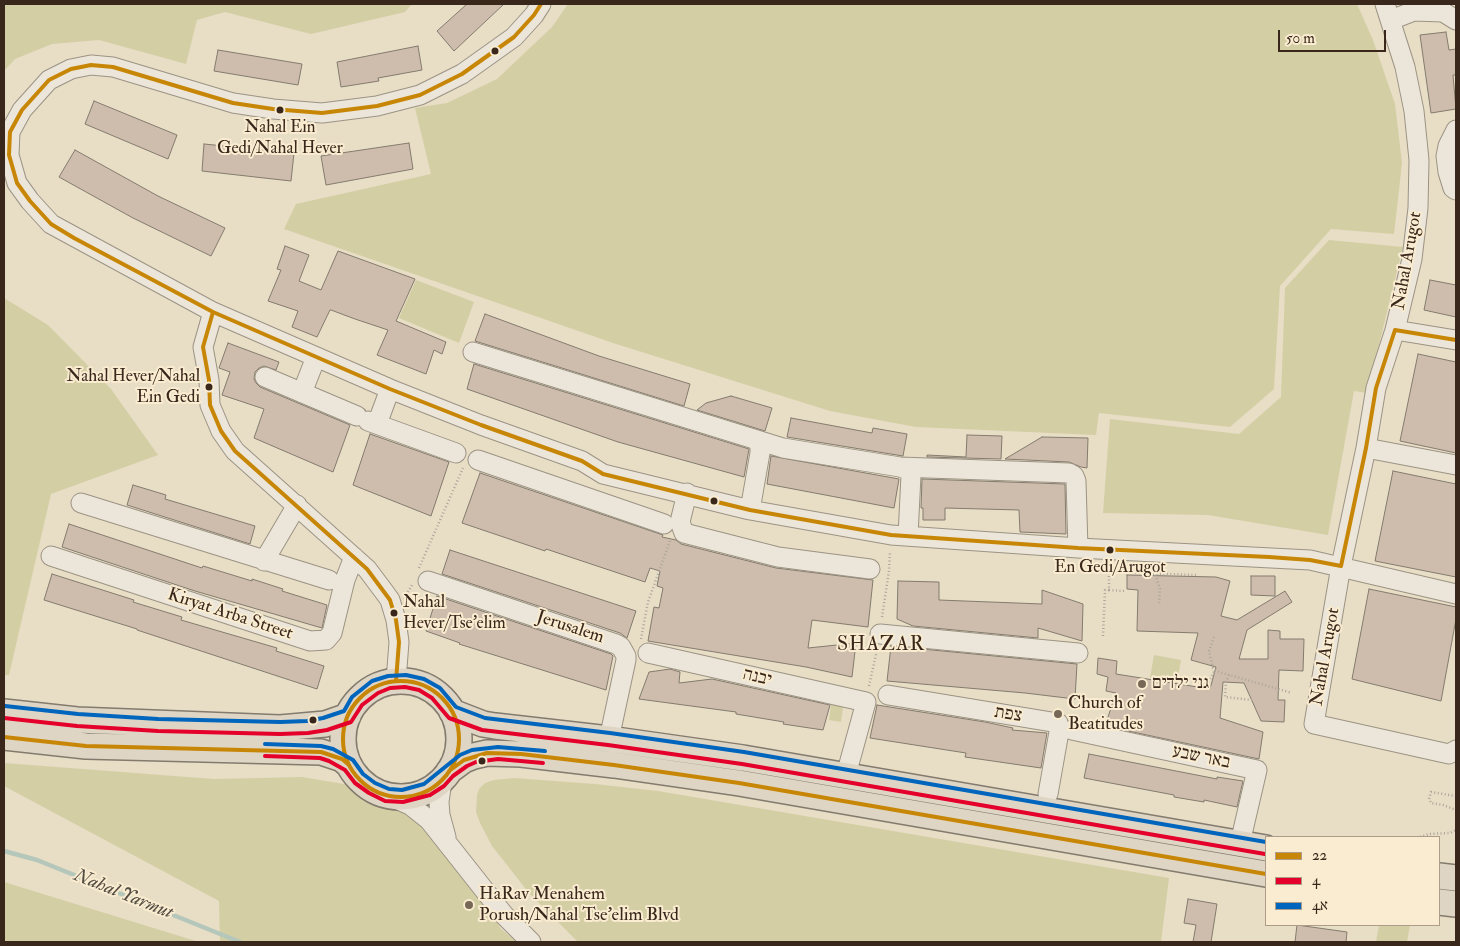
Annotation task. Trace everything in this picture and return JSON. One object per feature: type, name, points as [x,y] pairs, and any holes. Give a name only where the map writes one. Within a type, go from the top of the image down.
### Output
[{"type":"main road","points":[[349,765],[343,740],[345,723],[357,701],[368,691],[382,684],[396,681],[413,682],[429,688],[442,698],[452,712],[459,738],[456,757],[447,773]]},
{"type":"main road","points":[[4,712],[77,720],[280,728],[325,724],[348,716]]},
{"type":"main road","points":[[452,712],[483,724],[733,756],[1265,848]]},
{"type":"main road","points":[[4,737],[86,746],[321,752],[342,760],[349,765],[365,784],[387,795],[403,796],[419,793],[434,786],[447,773],[469,758],[487,753],[521,754],[739,783],[1265,874]]},
{"type":"main road","points":[[1440,876],[1456,878]]},
{"type":"main road","points":[[1440,902],[1456,904]]},
{"type":"street","points":[[541,4],[534,15],[514,37],[462,74],[420,95],[377,106],[322,113],[265,108],[233,103],[113,67],[91,65],[71,69],[49,80],[22,110],[10,132],[9,155],[17,183],[30,201],[52,224],[213,312],[390,389],[481,425],[582,461],[603,474],[687,493],[750,510],[891,535],[1078,548],[1310,560],[1456,594]]},
{"type":"street","points":[[1388,12],[1443,12],[1456,20]]},
{"type":"street","name":"Nahal Arugot","points":[[1388,12],[1405,66],[1414,111],[1419,160],[1418,208],[1412,259],[1395,330],[1376,388],[1366,448],[1341,566],[1314,724],[1449,754],[1456,750]]},
{"type":"street","points":[[1456,130],[1448,146],[1446,156],[1448,172],[1453,188],[1456,190]]},
{"type":"street","points":[[213,312],[203,347],[209,380],[210,404],[220,431],[235,451],[354,557],[390,600],[396,620],[399,642],[396,681]]},
{"type":"street","points":[[1395,330],[1456,340]]},
{"type":"street","points":[[473,352],[783,448],[900,467],[1069,473],[1074,476],[1076,481],[1078,548]]},
{"type":"street","points":[[302,393],[316,357]]},
{"type":"street","points":[[265,377],[367,420],[466,458],[571,492],[667,531]]},
{"type":"street","points":[[367,420],[390,389]]},
{"type":"street","points":[[750,510],[760,454],[760,445],[756,440]]},
{"type":"street","points":[[1366,448],[1456,464]]},
{"type":"street","points":[[571,492],[582,461]]},
{"type":"street","points":[[900,467],[908,470],[911,475],[908,536]]},
{"type":"street","points":[[687,493],[680,522],[684,533],[778,557],[870,569]]},
{"type":"street","points":[[81,503],[329,580]]},
{"type":"street","points":[[264,561],[296,505]]},
{"type":"street","name":"Kiryat Arba Street","points":[[51,556],[310,641],[326,640],[332,633],[345,580],[354,557]]},
{"type":"street","name":"Jerusalem","points":[[419,580],[621,647],[626,660],[609,739]]},
{"type":"street","points":[[880,634],[1078,653]]},
{"type":"street","name":"יבנה","points":[[644,648],[866,702],[846,775]]},
{"type":"street","name":"צפת","points":[[888,696],[1058,723],[1059,732],[1048,794]]},
{"type":"street","name":"באר שבע","points":[[1072,730],[1257,770],[1240,843]]},
{"type":"street","points":[[447,773],[441,788],[440,808],[448,843]]},
{"type":"street","points":[[387,795],[404,801],[417,809],[435,827],[494,903],[531,942]]},
{"type":"path","points":[[390,600],[407,594],[419,580],[466,458]]},
{"type":"path","points":[[644,648],[648,602],[667,531]]},
{"type":"path","points":[[1155,552],[1155,574],[1160,589],[1159,605]]},
{"type":"path","points":[[1109,590],[1109,572],[1196,575]]},
{"type":"path","points":[[1104,636],[1105,590],[1125,591]]},
{"type":"path","points":[[1214,637],[1209,651],[1211,664],[1215,670],[1292,693]]},
{"type":"path","points":[[1178,678],[1208,683],[1215,670]]},
{"type":"path","points":[[1229,675],[1226,682],[1225,697],[1252,700]]},
{"type":"path","points":[[1456,796],[1431,792],[1429,799],[1431,803],[1456,810]]},
{"type":"path","points":[[1423,836],[1450,833],[1456,830]]},
{"type":"shaded area","points":[[4,4],[412,4],[405,12],[311,34],[225,12],[197,20],[186,64],[99,40],[52,44],[15,59],[4,71]]},
{"type":"shaded area","points":[[568,4],[1357,4],[1373,40],[1395,104],[1402,163],[1394,234],[1331,229],[1280,286],[1274,389],[1230,427],[1099,413],[1096,435],[916,427],[830,411],[613,343],[284,229],[296,204],[431,174],[415,108],[447,103],[497,79],[552,27]]},
{"type":"shaded area","points":[[1329,240],[1403,247],[1367,393],[1354,391],[1328,535],[1208,515],[1103,513],[1110,419],[1239,434],[1281,397],[1285,288]]},
{"type":"shaded area","points":[[416,280],[474,302],[459,343],[399,318]]},
{"type":"shaded area","points":[[4,298],[48,325],[111,389],[158,455],[51,494],[9,675],[4,675]]},
{"type":"shaded area","points":[[1154,655],[1181,660],[1177,683],[1150,678]]},
{"type":"shaded area","points":[[832,698],[844,701],[841,722],[829,720]]},
{"type":"shaded area","points":[[4,763],[214,779],[302,777],[356,786],[381,804],[425,821],[447,846],[501,929],[517,942],[220,942],[219,901],[4,786]]},
{"type":"shaded area","points":[[514,778],[658,791],[1169,878],[1161,942],[578,942],[529,893],[492,846],[480,823],[476,812],[479,789],[485,783],[494,780]]},
{"type":"shaded area","points":[[4,882],[199,942],[4,942]]},
{"type":"shaded area","points":[[1379,926],[1410,926],[1407,942],[1376,942]]},
{"type":"building","points":[[467,4],[504,4],[454,51],[437,31]]},
{"type":"building","points":[[1446,32],[1449,50],[1456,49],[1456,75],[1453,75],[1456,109],[1431,113],[1420,35]]},
{"type":"building","points":[[418,46],[422,70],[378,78],[379,81],[341,87],[337,62]]},
{"type":"building","points":[[218,50],[302,64],[298,85],[214,71]]},
{"type":"building","points":[[94,101],[177,135],[168,159],[85,124]]},
{"type":"building","points":[[409,143],[413,169],[326,185],[321,156]]},
{"type":"building","points":[[204,144],[294,153],[291,181],[202,171]]},
{"type":"building","points":[[75,150],[158,196],[225,228],[211,256],[133,218],[59,177]]},
{"type":"building","points":[[285,246],[309,255],[299,281],[321,290],[338,251],[415,279],[396,321],[446,342],[442,354],[434,350],[426,374],[377,355],[388,330],[331,310],[317,337],[292,327],[298,311],[268,301],[281,270],[277,269]]},
{"type":"building","points":[[1430,280],[1456,285],[1456,317],[1424,310]]},
{"type":"building","points":[[485,314],[599,356],[690,384],[684,406],[475,341]]},
{"type":"building","points":[[228,343],[279,362],[276,370],[264,366],[255,372],[254,379],[260,387],[350,425],[333,472],[254,438],[264,409],[222,395],[230,372],[219,368]]},
{"type":"building","points":[[1418,354],[1456,362],[1456,453],[1400,441]]},
{"type":"building","points":[[474,364],[749,449],[744,477],[618,442],[467,389]]},
{"type":"building","points":[[731,396],[772,408],[765,431],[697,410],[706,403]]},
{"type":"building","points":[[791,418],[872,433],[873,428],[907,434],[903,456],[787,437]]},
{"type":"building","points":[[370,434],[449,462],[431,516],[353,485]]},
{"type":"building","points":[[967,435],[1002,436],[1001,459],[927,457],[927,455],[966,457]]},
{"type":"building","points":[[1042,437],[1088,438],[1087,468],[1069,462],[1005,459]]},
{"type":"building","points":[[771,456],[899,479],[894,508],[767,484]]},
{"type":"building","points":[[1393,471],[1456,484],[1456,577],[1375,561]]},
{"type":"building","points":[[480,473],[663,535],[662,537],[676,540],[681,544],[776,568],[873,580],[868,627],[812,620],[808,648],[856,643],[852,677],[806,667],[648,641],[654,607],[659,608],[663,588],[657,586],[660,571],[650,568],[645,582],[462,523]]},
{"type":"building","points":[[922,479],[1065,484],[1066,534],[1020,532],[1019,510],[945,508],[945,520],[923,520],[923,508],[921,508]]},
{"type":"building","points":[[133,485],[166,495],[165,499],[255,526],[250,544],[127,505]]},
{"type":"building","points":[[69,524],[202,568],[203,566],[252,581],[252,579],[283,589],[282,591],[327,605],[322,628],[195,591],[62,547]]},
{"type":"building","points":[[450,550],[636,611],[627,638],[620,633],[442,574]]},
{"type":"building","points":[[52,574],[182,617],[181,620],[277,648],[276,651],[324,666],[317,689],[44,600]]},
{"type":"building","points":[[1127,575],[1216,577],[1230,581],[1221,616],[1237,620],[1285,591],[1292,602],[1247,630],[1239,659],[1268,659],[1268,630],[1280,631],[1280,639],[1304,639],[1303,671],[1279,670],[1278,700],[1285,700],[1284,722],[1261,721],[1244,683],[1223,682],[1220,718],[1263,732],[1259,759],[1105,726],[1116,693],[1106,691],[1108,677],[1097,674],[1098,658],[1117,661],[1116,674],[1210,689],[1216,667],[1191,660],[1198,633],[1137,631],[1138,590],[1127,589]]},
{"type":"building","points":[[1251,576],[1275,576],[1275,596],[1251,595]]},
{"type":"building","points":[[898,581],[939,582],[939,600],[1042,604],[1042,590],[1083,604],[1082,641],[1038,628],[1038,638],[913,626],[897,619]]},
{"type":"building","points":[[1369,589],[1456,607],[1456,619],[1441,701],[1352,679]]},
{"type":"building","points":[[437,596],[611,654],[613,656],[606,690],[459,644],[426,631]]},
{"type":"building","points":[[891,646],[1077,664],[1075,699],[887,681]]},
{"type":"building","points":[[670,669],[680,672],[679,683],[712,679],[830,705],[823,730],[783,724],[784,722],[736,714],[736,712],[639,699],[649,672]]},
{"type":"building","points":[[877,705],[985,722],[1013,728],[1012,730],[1047,733],[1041,768],[965,757],[966,753],[870,738]]},
{"type":"building","points":[[1089,754],[1217,779],[1217,777],[1243,781],[1237,807],[1204,800],[1204,802],[1174,797],[1174,795],[1084,778]]},
{"type":"building","points":[[1188,899],[1217,904],[1211,942],[1193,942],[1196,925],[1184,923]]},
{"type":"building","points":[[1297,926],[1347,932],[1346,942],[1295,942]]},
{"type":"waterway","name":"Nahal Yarmut","points":[[4,851],[37,860],[240,942]]},
{"type":"transit line","name":"22","points":[[541,4],[534,15],[514,37],[462,74],[420,95],[377,106],[322,113],[273,109],[233,103],[113,67],[91,65],[71,69],[49,80],[22,110],[10,132],[9,155],[17,183],[51,224],[74,238],[213,312],[390,389],[481,425],[582,461],[603,474],[750,510],[891,535],[1078,548],[1269,557],[1310,560],[1341,566],[1366,448],[1376,388],[1395,330],[1456,340]]},
{"type":"transit line","name":"22","points":[[213,312],[203,347],[209,380],[210,405],[221,431],[235,451],[367,569],[390,600],[396,620],[399,642],[396,681]]},
{"type":"transit line","name":"4א","points":[[5,706],[78,714],[158,719],[307,721],[344,711],[352,697],[372,681],[388,676],[406,675],[424,679],[440,688],[456,707],[485,718],[744,752],[1265,842]]},
{"type":"transit line","name":"22","points":[[401,681],[423,686],[442,698],[454,717],[459,739],[454,761],[442,780],[423,792],[401,797],[379,792],[360,780],[348,761],[343,739],[348,717],[360,698],[379,686],[401,681]]},
{"type":"transit line","name":"4","points":[[4,718],[77,726],[158,731],[308,733],[327,730],[351,722],[362,705],[378,693],[390,688],[405,687],[419,690],[432,698],[449,718],[482,730],[742,764],[1265,854]]},
{"type":"transit line","name":"22","points":[[4,737],[86,746],[321,752],[342,759],[349,765]]},
{"type":"transit line","name":"4א","points":[[265,744],[321,746],[333,749],[353,760],[363,774],[375,783],[389,789],[402,790],[424,784],[460,755],[472,750],[498,747],[545,751]]},
{"type":"transit line","name":"22","points":[[449,771],[464,760],[487,753],[521,754],[614,765],[739,783],[1265,874]]},
{"type":"transit line","name":"4","points":[[265,756],[320,758],[345,770],[355,783],[369,793],[385,801],[403,802],[430,795],[444,786],[453,776],[476,762],[498,759],[543,763]]},
{"type":"place","name":"Nahal Ein Gedi/Nahal Hever","points":[[280,110]]},
{"type":"place","name":"Nahal Hever/Nahal Ein Gedi","points":[[209,387]]},
{"type":"place","name":"En Gedi/Arugot","points":[[1110,550]]},
{"type":"place","name":"Nahal Hever/Tse'elim","points":[[394,613]]},
{"type":"place","name":"גני ילדים","points":[[1142,684]]},
{"type":"place","name":"Church of Beatitudes","points":[[1058,714]]},
{"type":"place","name":"HaRav Menahem Porush/Nahal Tse'elim Blvd","points":[[469,905]]},
{"type":"district","name":"SHAZAR","points":[[881,646]]}]
